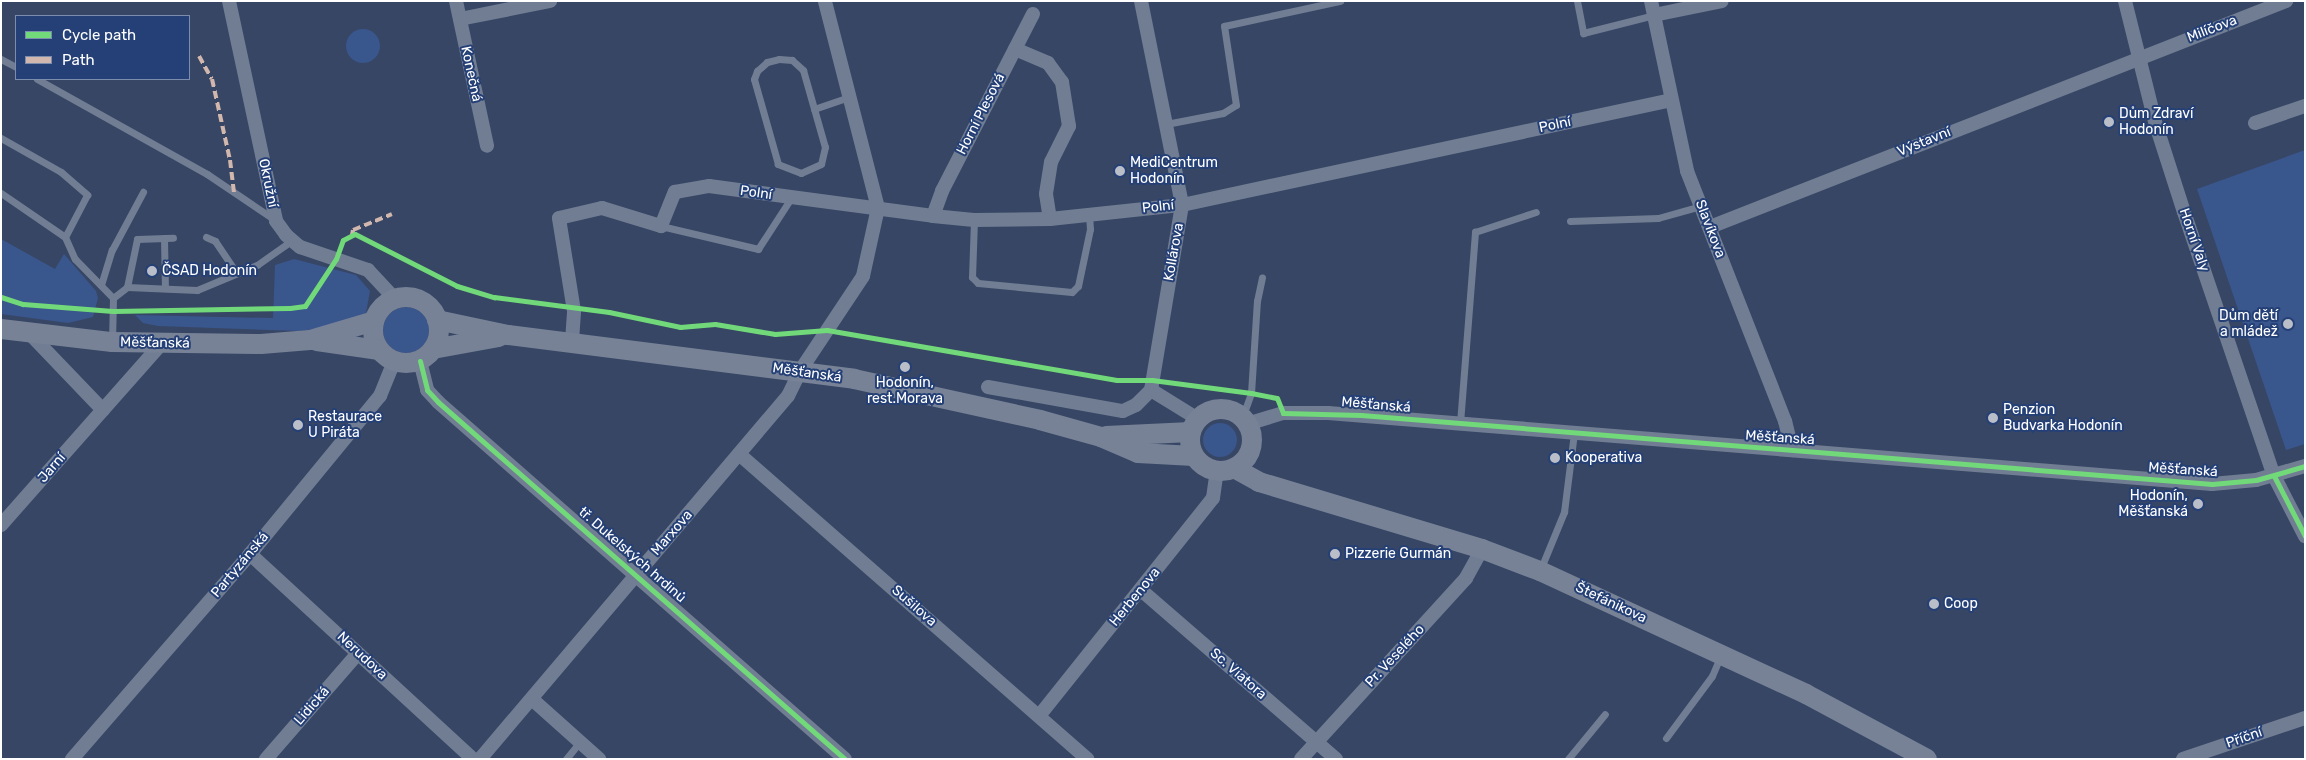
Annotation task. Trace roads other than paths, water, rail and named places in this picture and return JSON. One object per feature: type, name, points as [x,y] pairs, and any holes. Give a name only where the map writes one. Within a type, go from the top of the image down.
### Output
[{"type":"main road","points":[[387,355],[373,331],[374,321],[382,308],[395,299],[410,297],[424,302],[437,320],[439,330],[426,355]]},
{"type":"main road","name":"Měšťanská","points":[[437,320],[508,336],[572,341],[800,372],[964,402],[1101,437],[1138,453],[1194,456]]},
{"type":"main road","name":"Měšťanská","points":[[310,340],[374,321]]},
{"type":"main road","name":"Měšťanská","points":[[1,329],[31,335],[161,344],[310,340],[387,355],[426,355],[508,336]]},
{"type":"main road","points":[[1220,409],[1245,421],[1251,433],[1249,452],[1226,470],[1200,464],[1194,456],[1195,426],[1220,409]]},
{"type":"main road","name":"Měšťanská","points":[[1101,437],[1195,426]]},
{"type":"main road","points":[[1249,452],[1279,485]]},
{"type":"main road","name":"Štefánikova","points":[[1226,470],[1482,548],[1540,571],[1806,694],[1927,759]]},
{"type":"street","name":"Okružní","points":[[229,1],[276,221],[291,241]]},
{"type":"street","name":"Konečná","points":[[456,1],[487,146]]},
{"type":"street","points":[[460,19],[550,1]]},
{"type":"street","points":[[800,372],[863,276],[878,208],[825,1]]},
{"type":"street","name":"Kollárova","points":[[1141,1],[1182,204],[1151,390]]},
{"type":"street","name":"Slavíkova","points":[[1651,1],[1670,100],[1687,171],[1785,421],[1792,450]]},
{"type":"street","points":[[1654,15],[1722,1]]},
{"type":"street","name":"Horní Valy","points":[[2125,1],[2156,125],[2274,476],[2305,536]]},
{"type":"street","name":"Milíčova","points":[[2138,56],[2286,1]]},
{"type":"street","name":"Horní Plesová","points":[[933,216],[942,191],[1033,14]]},
{"type":"street","points":[[1015,49],[1048,63],[1062,82],[1069,126],[1051,162],[1046,194],[1050,219]]},
{"type":"street","name":"Výstavní","points":[[1710,227],[2138,56]]},
{"type":"street","name":"Polní","points":[[661,226],[675,192],[709,186],[974,220],[1050,219],[1182,204],[1670,100]]},
{"type":"street","points":[[2255,123],[2305,106]]},
{"type":"street","points":[[572,341],[574,311],[559,218],[602,208],[661,226]]},
{"type":"street","points":[[291,241],[368,270],[395,299]]},
{"type":"street","points":[[31,335],[103,410]]},
{"type":"street","name":"Jarní","points":[[1,525],[161,344]]},
{"type":"street","name":"Partyzánská","points":[[72,759],[250,554],[380,396],[387,355]]},
{"type":"street","name":"tř. Dukelských hrdinů","points":[[426,355],[427,390],[438,402],[637,574],[845,759]]},
{"type":"street","name":"Marxova","points":[[480,759],[533,700],[788,396],[800,372]]},
{"type":"street","points":[[988,387],[1123,411],[1136,405],[1151,390],[1195,426]]},
{"type":"street","name":"Měšťanská","points":[[1245,421],[1283,413],[1303,412],[2212,484],[2274,476],[2305,466]]},
{"type":"street","name":"Sušilova","points":[[739,454],[1088,759]]},
{"type":"street","name":"Herbenova","points":[[1039,716],[1213,498],[1226,470]]},
{"type":"street","name":"Pr. Veselého","points":[[1301,759],[1466,578],[1482,548]]},
{"type":"street","name":"Nerudova","points":[[250,554],[473,759]]},
{"type":"street","name":"Sc. Viatora","points":[[1141,590],[1336,759]]},
{"type":"street","name":"Lidická","points":[[266,759],[358,653]]},
{"type":"street","points":[[533,700],[599,759]]},
{"type":"street","name":"Příční","points":[[2183,759],[2305,718]]},
{"type":"lane","points":[[1166,124],[1223,113],[1236,104],[1224,26],[1340,1]]},
{"type":"lane","points":[[1577,1],[1584,33],[1654,15]]},
{"type":"lane","points":[[778,58],[792,60],[803,70],[814,108],[825,148],[821,164],[801,173],[786,169],[778,164],[754,80],[757,71],[767,62],[778,58]]},
{"type":"lane","points":[[1,59],[15,66]]},
{"type":"lane","points":[[39,80],[207,174],[276,221]]},
{"type":"lane","points":[[814,108],[850,97]]},
{"type":"lane","points":[[1,138],[61,172],[87,195],[65,237]]},
{"type":"lane","points":[[101,285],[112,250],[143,192]]},
{"type":"lane","points":[[1,193],[65,237],[75,259],[113,298],[112,342]]},
{"type":"lane","points":[[661,226],[758,250],[791,198]]},
{"type":"lane","points":[[1570,221],[1658,218],[1701,206]]},
{"type":"lane","points":[[1460,423],[1475,232],[1536,212]]},
{"type":"lane","points":[[974,220],[972,277],[978,283],[1072,292],[1078,286],[1080,277],[1090,229],[1089,215]]},
{"type":"lane","points":[[206,237],[215,241],[236,272]]},
{"type":"lane","points":[[164,238],[165,288]]},
{"type":"lane","points":[[113,298],[127,287],[138,239],[173,238]]},
{"type":"lane","points":[[127,287],[197,290],[276,254],[291,241]]},
{"type":"lane","points":[[1245,421],[1251,393],[1257,301],[1262,278]]},
{"type":"lane","points":[[1540,571],[1564,512],[1574,433]]},
{"type":"lane","points":[[1666,738],[1712,676],[1721,654]]},
{"type":"lane","points":[[1568,759],[1605,714]]},
{"type":"lane","points":[[566,759],[580,742]]},
{"type":"place","name":"Dům Zdraví Hodonín","points":[[2109,122]]},
{"type":"place","name":"MediCentrum Hodonín","points":[[1120,171]]},
{"type":"place","name":"ČSAD Hodonín","points":[[152,271]]},
{"type":"place","name":"Dům dětí a mládež","points":[[2288,324]]},
{"type":"place","name":"Hodonín, rest.Morava","points":[[905,367]]},
{"type":"place","name":"Penzion Budvarka Hodonín","points":[[1993,418]]},
{"type":"place","name":"Restaurace U Piráta","points":[[298,425]]},
{"type":"place","name":"Kooperativa","points":[[1555,458]]},
{"type":"place","name":"Hodonín, Měšťanská","points":[[2198,504]]},
{"type":"place","name":"Pizzerie Gurmán","points":[[1335,554]]},
{"type":"place","name":"Coop","points":[[1934,604]]}]
